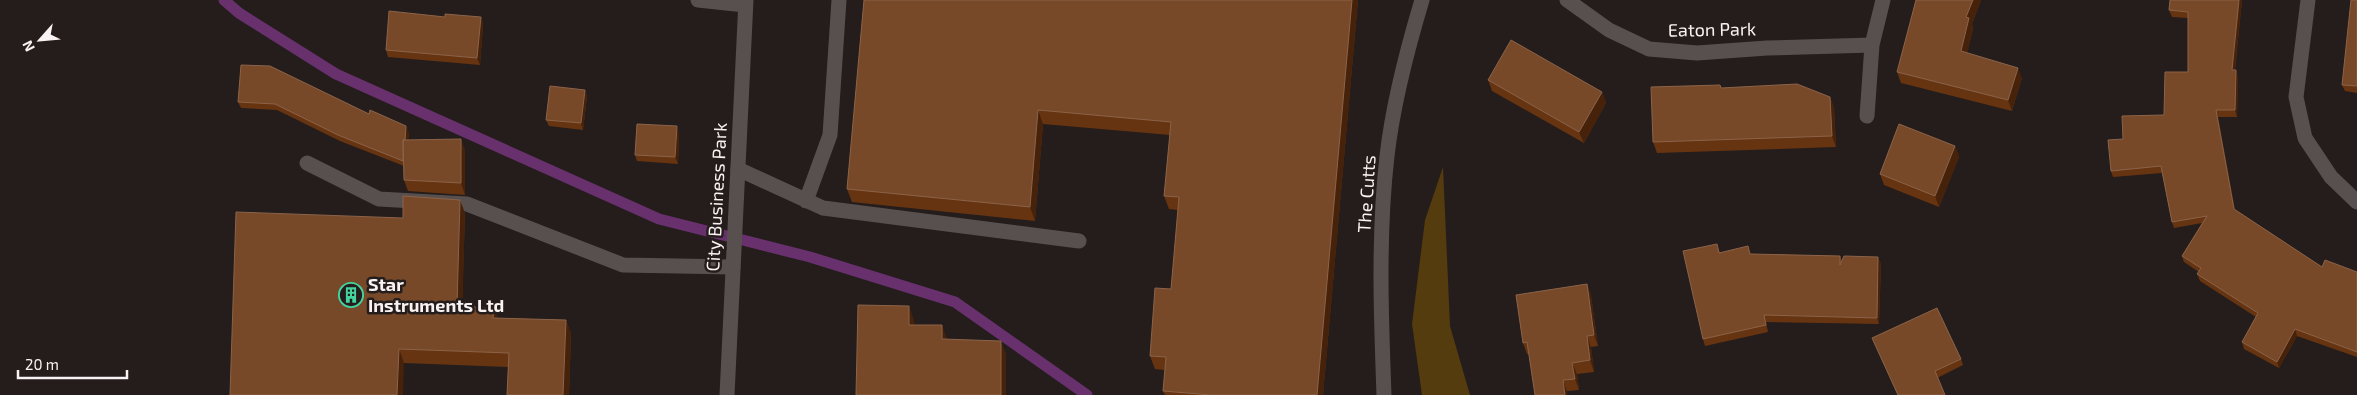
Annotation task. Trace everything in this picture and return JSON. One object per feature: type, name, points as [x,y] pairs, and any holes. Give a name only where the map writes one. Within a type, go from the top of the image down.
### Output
[{"type":"street","points":[[698,0],[745,2]]},
{"type":"street","points":[[806,201],[830,135],[839,0]]},
{"type":"street","name":"The Cutts","points":[[1384,395],[1380,297],[1387,155],[1407,48],[1422,0]]},
{"type":"street","name":"Eaton Park","points":[[1567,0],[1609,30],[1649,50],[1697,53],[1768,48],[1872,45]]},
{"type":"street","points":[[1867,116],[1872,45],[1883,0]]},
{"type":"street","points":[[2308,0],[2296,97],[2305,138],[2331,177],[2357,202]]},
{"type":"street","name":"City Business Park","points":[[727,395],[745,2]]},
{"type":"street","points":[[307,164],[379,199],[467,204],[623,265],[733,267]]},
{"type":"street","points":[[738,169],[823,208],[1079,240]]},
{"type":"shaded area","points":[[1443,167],[1450,326],[1470,395],[1422,395],[1412,324],[1425,220]]},
{"type":"building","points":[[864,0],[1352,0],[1317,395],[1211,395],[1163,391],[1166,357],[1150,356],[1155,288],[1171,289],[1179,197],[1164,196],[1171,122],[1038,110],[1030,207],[847,189]]},
{"type":"building","points":[[1916,0],[1973,0],[1966,17],[1969,18],[1961,51],[2018,68],[2008,100],[1897,72]]},
{"type":"building","points":[[2170,0],[2239,0],[2232,70],[2236,70],[2235,110],[2216,110],[2234,209],[2322,267],[2325,260],[2357,272],[2357,352],[2295,329],[2277,362],[2242,342],[2258,313],[2197,274],[2201,268],[2182,256],[2207,216],[2172,222],[2161,166],[2111,171],[2108,140],[2123,139],[2122,116],[2164,115],[2165,72],[2188,72],[2188,12],[2169,10]]},
{"type":"building","points":[[2351,0],[2357,0],[2357,86],[2342,85]]},
{"type":"building","points":[[389,11],[445,17],[445,14],[481,17],[477,58],[386,50]]},
{"type":"building","points":[[1511,40],[1602,92],[1579,132],[1488,80]]},
{"type":"building","points":[[241,65],[270,66],[369,114],[370,110],[406,126],[405,140],[403,140],[403,161],[338,135],[275,104],[238,102]]},
{"type":"building","points":[[1797,84],[1830,97],[1832,136],[1653,142],[1651,87],[1720,85],[1721,88]]},
{"type":"building","points":[[550,86],[585,90],[581,123],[546,120]]},
{"type":"building","points":[[637,124],[677,126],[675,157],[635,155]]},
{"type":"building","points":[[1899,124],[1955,146],[1935,196],[1880,174]]},
{"type":"building","points":[[461,139],[461,183],[404,180],[403,140]]},
{"type":"building","name":"Star Instruments Ltd","points":[[403,196],[460,200],[457,306],[494,308],[493,318],[566,320],[563,395],[507,395],[509,353],[399,349],[397,395],[230,395],[236,212],[403,218]]},
{"type":"building","points":[[1717,244],[1719,253],[1748,246],[1750,254],[1840,256],[1840,265],[1844,256],[1878,257],[1877,318],[1764,315],[1766,325],[1703,339],[1683,251]]},
{"type":"building","points":[[1587,284],[1594,335],[1587,336],[1590,360],[1572,363],[1575,379],[1563,380],[1565,395],[1535,395],[1527,342],[1523,343],[1516,295]]},
{"type":"building","points":[[858,305],[909,306],[909,325],[942,325],[942,339],[1001,341],[1001,395],[856,395]]},
{"type":"building","points":[[1937,308],[1961,359],[1935,371],[1945,395],[1898,395],[1872,338]]},
{"type":"waterway","points":[[224,0],[239,13],[336,74],[659,219],[810,257],[955,302],[1087,395]]},
{"type":"place","name":"Star Instruments Ltd","points":[[351,295]]}]
